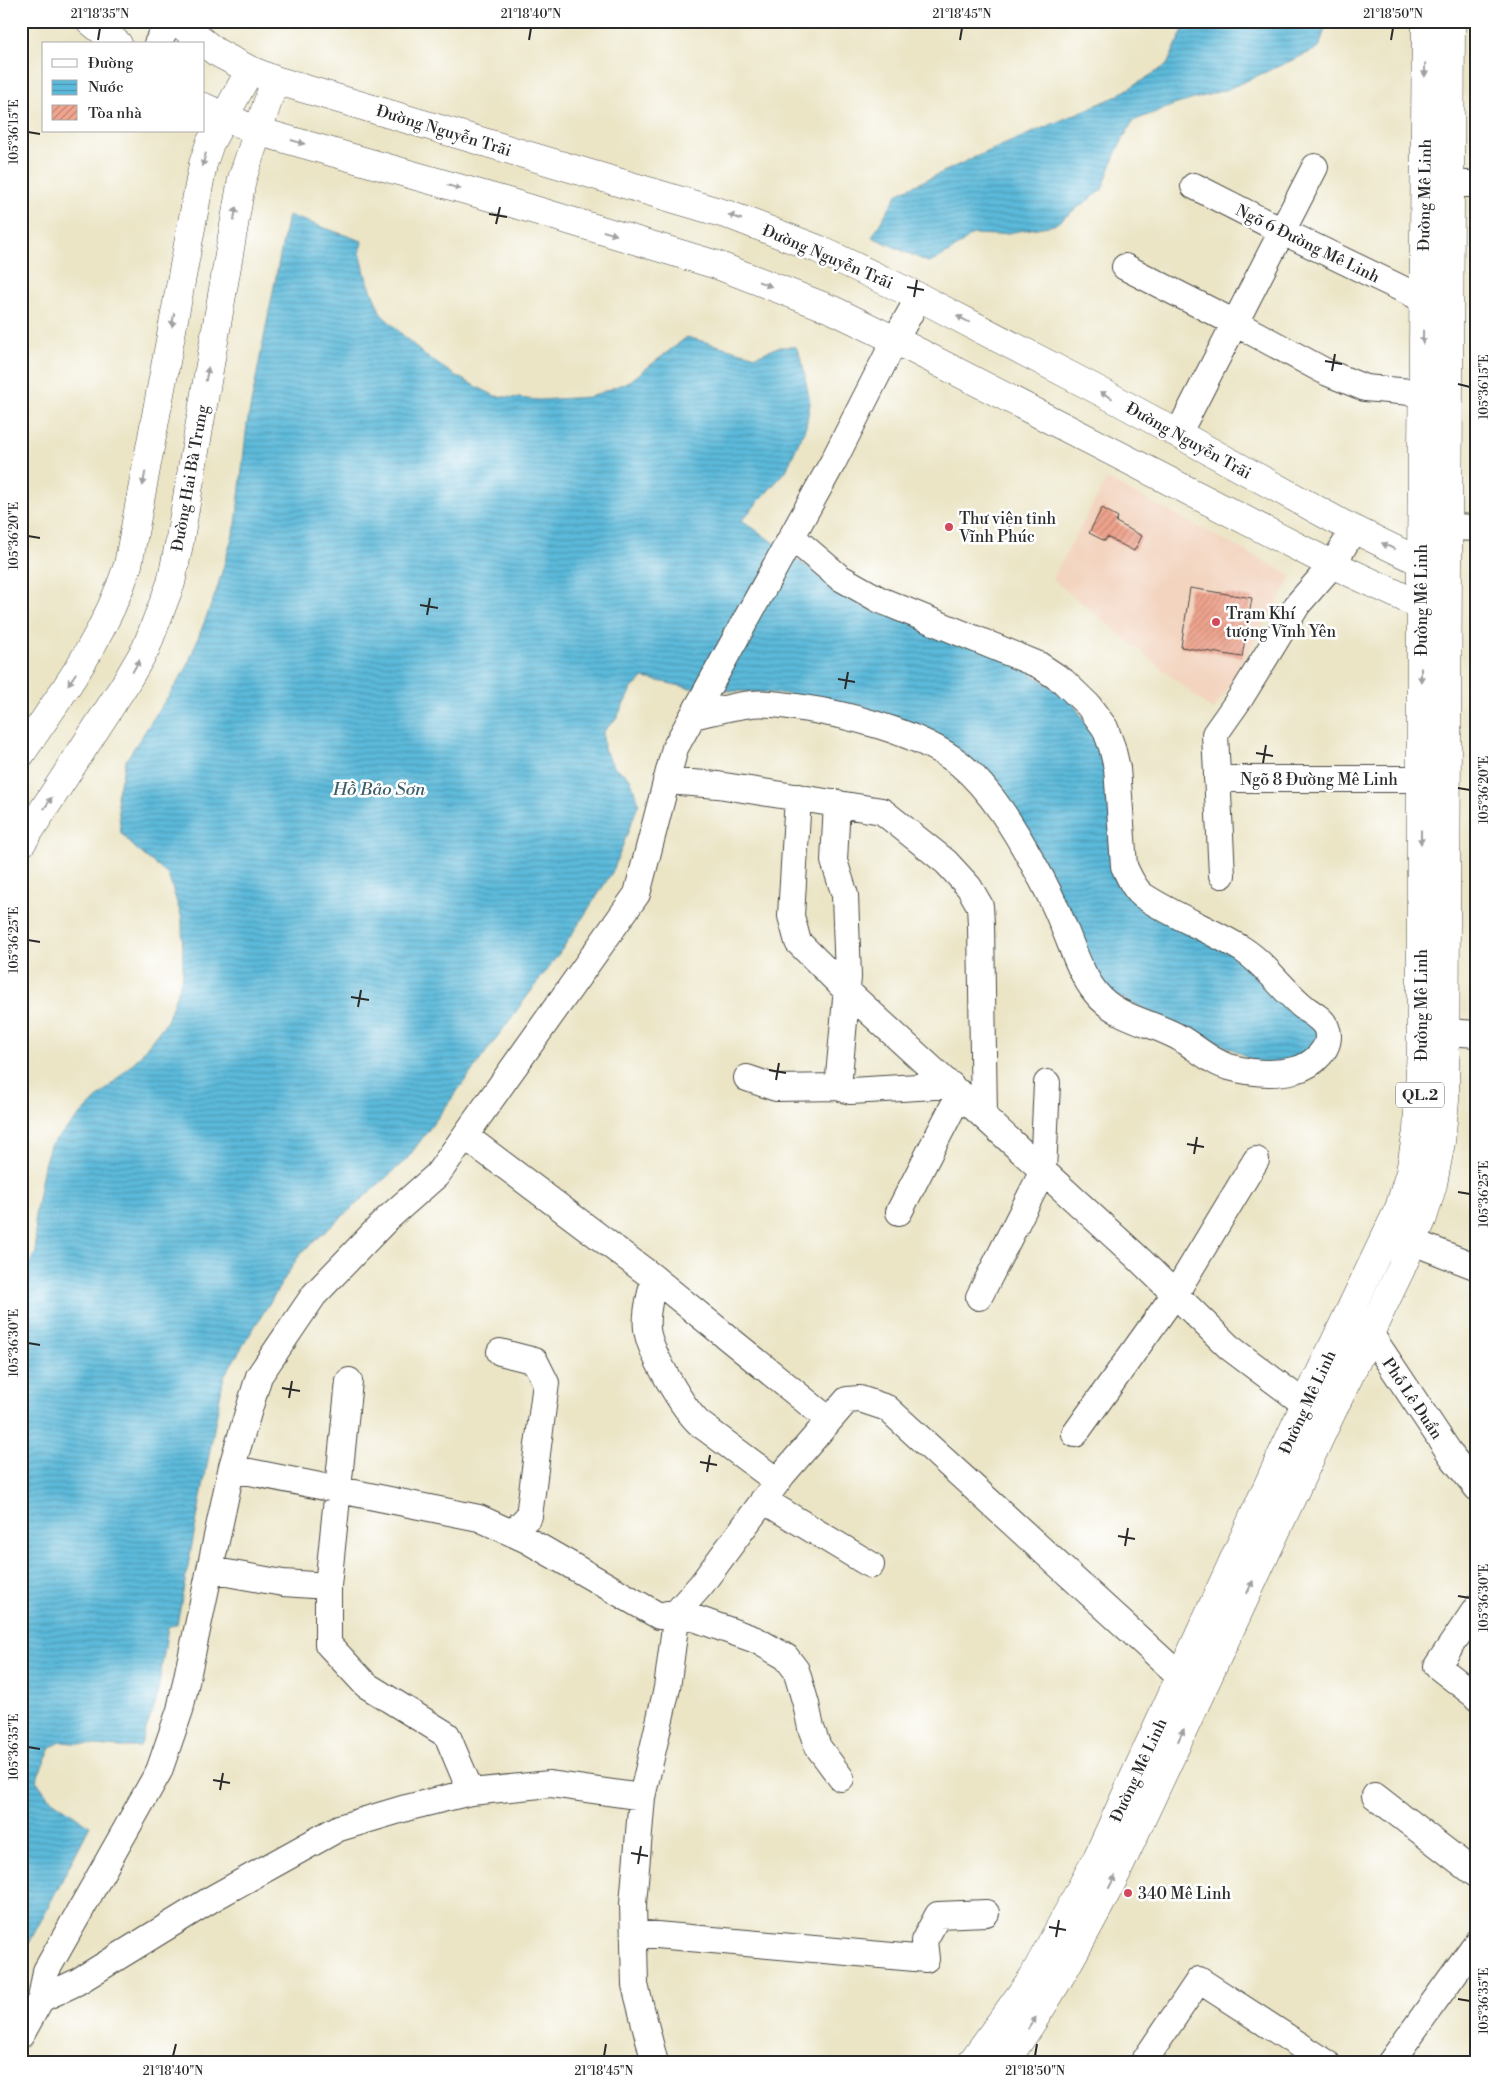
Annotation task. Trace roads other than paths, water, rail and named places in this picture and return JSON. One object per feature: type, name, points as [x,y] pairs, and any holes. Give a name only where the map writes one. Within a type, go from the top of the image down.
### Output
[{"type":"main road","points":[[90,21],[116,42]]},
{"type":"main road","name":"Đường Nguyễn Trãi","points":[[176,21],[203,42]]},
{"type":"main road","name":"Đường Mê Linh","points":[[971,2063],[1022,1994],[1060,1930],[1101,1849],[1305,1404],[1399,1208],[1410,1172],[1417,1131],[1421,1047],[1421,526],[1426,21]]},
{"type":"main road","name":"Đường Mê Linh","points":[[1004,2063],[1050,1995],[1081,1942],[1116,1872],[1413,1242],[1423,1218],[1433,1184],[1441,1142],[1445,1100],[1448,528],[1464,184],[1451,21]]},
{"type":"main road","name":"Đường Nguyễn Trãi","points":[[205,43],[216,52],[250,70],[275,80],[732,216],[818,249],[919,297],[1354,529],[1448,576]]},
{"type":"main road","points":[[21,754],[87,657],[117,598],[128,565],[200,177],[210,143],[214,112],[250,70]]},
{"type":"main road","name":"Đường Hai Bà Trưng","points":[[24,832],[125,684],[146,648],[171,583],[242,179],[275,80]]},
{"type":"main road","points":[[214,112],[257,131],[708,262],[833,310],[1333,564],[1447,619]]},
{"type":"street","points":[[157,42],[170,21]]},
{"type":"street","points":[[1178,434],[1315,167]]},
{"type":"street","name":"Ngõ 6 Đường Mê Linh","points":[[1194,186],[1423,299]]},
{"type":"street","points":[[1125,267],[1235,322],[1328,373],[1365,388],[1422,393]]},
{"type":"street","points":[[21,2035],[41,2000],[46,1971],[159,1771],[180,1710],[231,1472],[259,1376],[314,1295],[387,1219],[437,1175],[637,894],[675,748],[833,462],[919,297]]},
{"type":"street","points":[[1421,526],[1477,528]]},
{"type":"street","points":[[1222,875],[1215,734],[1241,697],[1298,604],[1333,564],[1354,529]]},
{"type":"street","points":[[696,711],[753,703],[769,703],[818,710],[885,727],[944,753],[974,778],[990,796],[1008,822],[1053,900],[1078,964],[1086,979],[1097,995],[1108,1005],[1124,1015],[1174,1035],[1224,1066],[1238,1070],[1277,1072],[1295,1070],[1311,1063],[1322,1052],[1328,1033],[1325,1024],[1304,1008],[1256,959],[1240,948],[1142,896],[1130,879],[1124,866],[1117,768],[1106,728],[1088,705],[1063,680],[1039,665],[880,600],[839,577],[790,540]]},
{"type":"street","name":"Ngõ 8 Đường Mê Linh","points":[[1217,780],[1420,779]]},
{"type":"street","points":[[666,781],[718,785],[882,810],[946,862],[970,887],[980,906],[984,1116]]},
{"type":"street","points":[[798,797],[791,916],[798,942],[847,991],[984,1116],[1175,1294],[1229,1347],[1305,1404]]},
{"type":"street","points":[[837,803],[834,861],[845,895],[847,991],[838,1087]]},
{"type":"street","points":[[1446,1032],[1477,1034]]},
{"type":"street","points":[[747,1078],[776,1088],[838,1087],[851,1090],[955,1089]]},
{"type":"street","points":[[979,1297],[1043,1171],[1047,1083]]},
{"type":"street","points":[[899,1212],[955,1089]]},
{"type":"street","points":[[465,1136],[654,1278],[829,1420]]},
{"type":"street","points":[[1075,1434],[1175,1294],[1256,1160]]},
{"type":"street","points":[[1413,1242],[1477,1267]]},
{"type":"street","points":[[654,1278],[647,1315],[647,1330],[653,1348],[690,1415],[770,1491],[871,1565]]},
{"type":"street","name":"Phố Lê Duẩn","points":[[1352,1306],[1453,1458],[1477,1488]]},
{"type":"street","points":[[500,1352],[534,1360],[546,1383],[529,1516],[512,1533]]},
{"type":"street","points":[[349,1381],[328,1586],[328,1644],[366,1685],[447,1735],[470,1792]]},
{"type":"street","points":[[655,2063],[635,1984],[633,1904],[642,1797],[667,1688],[677,1612],[701,1585],[770,1491],[846,1400],[860,1399],[887,1408],[1181,1677]]},
{"type":"street","points":[[231,1472],[250,1472],[479,1518],[512,1533],[659,1616],[677,1612],[756,1640],[786,1656],[796,1670],[811,1728],[818,1747],[840,1778]]},
{"type":"street","points":[[210,1570],[283,1583],[328,1586]]},
{"type":"street","points":[[1477,1607],[1437,1666],[1477,1697]]},
{"type":"street","points":[[41,2000],[77,1982],[215,1897],[339,1828],[406,1808],[470,1792],[550,1784],[642,1797]]},
{"type":"street","points":[[1375,1796],[1477,1875]]},
{"type":"street","points":[[634,1933],[926,1959],[924,1941],[938,1915],[986,1913]]},
{"type":"street","points":[[1390,2063],[1477,1942]]},
{"type":"street","points":[[1143,2063],[1199,1980],[1327,2063]]},
{"type":"water","points":[[1187,21],[1327,21],[1319,48],[1228,89],[1174,105],[1133,121],[1116,152],[1102,190],[1054,225],[996,235],[973,234],[951,251],[930,263],[872,237],[898,193],[973,158],[1115,97],[1167,65]]},
{"type":"water","name":"Hồ Bảo Sơn","points":[[288,215],[362,241],[360,252],[366,277],[381,314],[424,355],[456,376],[495,396],[539,400],[590,397],[630,381],[687,337],[756,356],[778,347],[796,347],[802,361],[810,403],[806,426],[786,471],[742,520],[803,564],[869,602],[1016,663],[1070,699],[1087,724],[1103,754],[1116,861],[1224,947],[1320,1034],[1309,1054],[1260,1066],[1240,1053],[1105,991],[972,763],[788,694],[695,689],[644,678],[632,688],[616,719],[603,732],[604,749],[614,767],[630,778],[639,803],[613,871],[563,948],[407,1159],[300,1254],[224,1376],[177,1624],[168,1627],[157,1698],[140,1747],[61,1742],[51,1747],[36,1780],[48,1797],[90,1826],[21,1959],[21,1278],[36,1252],[35,1216],[44,1165],[50,1145],[139,1057],[167,1021],[183,975],[182,918],[168,875],[134,847],[121,833],[117,796],[126,760],[186,669],[216,592],[236,524],[247,424]]},
{"type":"place","name":"Thư viện tỉnh Vĩnh Phúc","points":[[949,527]]},
{"type":"place","name":"Trạm Khí tượng Vĩnh Yên","points":[[1216,622]]},
{"type":"place","name":"340 Mê Linh","points":[[1128,1893]]}]
